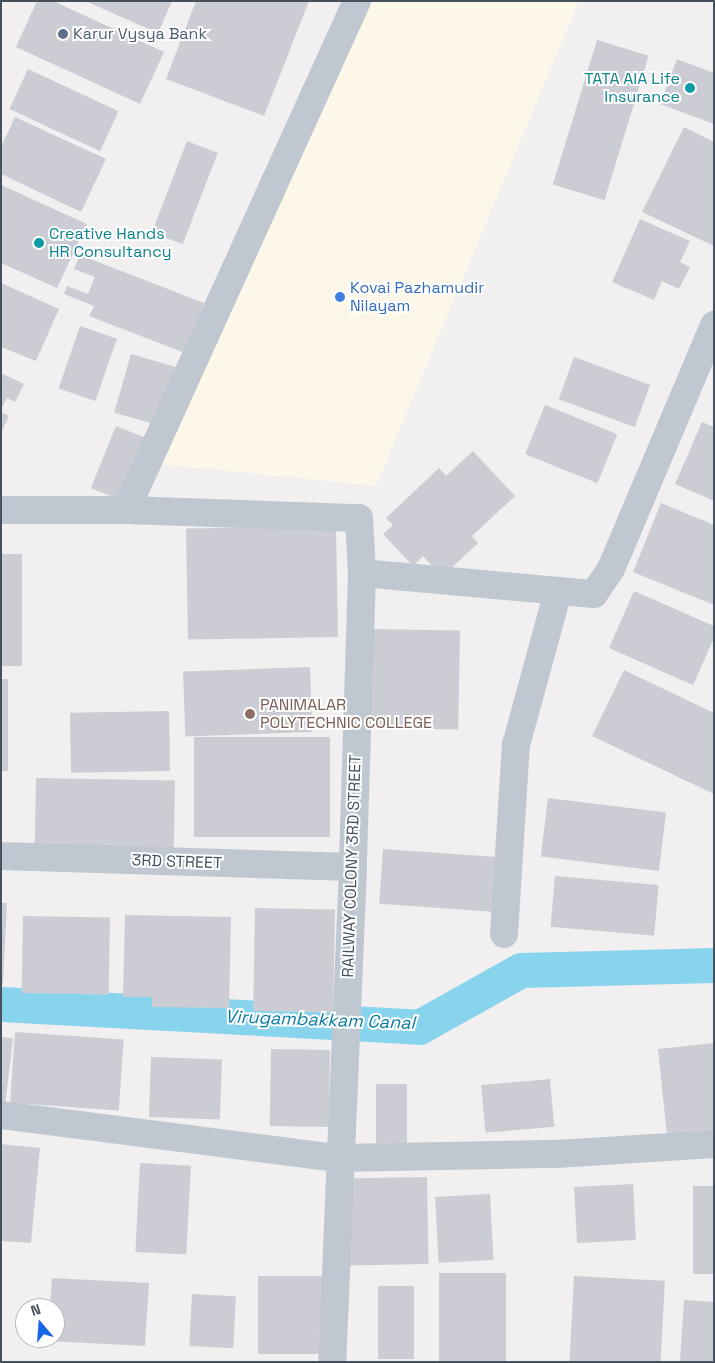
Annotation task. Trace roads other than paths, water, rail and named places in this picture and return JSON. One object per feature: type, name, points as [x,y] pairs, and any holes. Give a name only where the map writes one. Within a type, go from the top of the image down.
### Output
[{"type":"street","points":[[1,510],[126,510],[357,1]]},
{"type":"street","points":[[362,573],[594,594],[611,570],[714,326]]},
{"type":"street","name":"RAILWAY COLONY 3RD STREET","points":[[126,510],[359,518],[362,573],[353,867],[339,1158]]},
{"type":"street","points":[[504,934],[516,745],[558,591]]},
{"type":"street","name":"3RD STREET","points":[[1,856],[353,867]]},
{"type":"street","points":[[1,1115],[339,1158],[557,1154],[714,1144]]},
{"type":"street","points":[[332,1362],[339,1158]]},
{"type":"waterway","name":"Virugambakkam Canal","points":[[1,1004],[419,1027],[521,970],[714,965]]},
{"type":"place","name":"Karur Vysya Bank","points":[[63,34]]},
{"type":"place","name":"TATA AIA Life Insurance","points":[[690,88]]},
{"type":"place","name":"Creative Hands HR Consultancy","points":[[39,243]]},
{"type":"place","name":"Kovai Pazhamudir Nilayam","points":[[340,297]]},
{"type":"place","name":"PANIMALAR POLYTECHNIC COLLEGE","points":[[250,714]]}]
